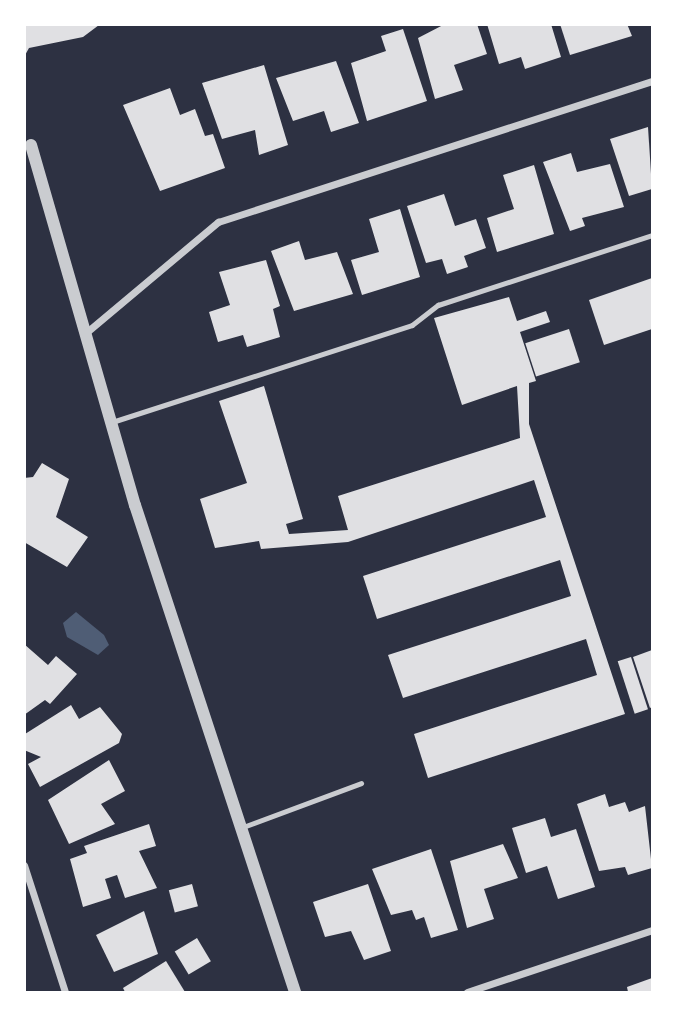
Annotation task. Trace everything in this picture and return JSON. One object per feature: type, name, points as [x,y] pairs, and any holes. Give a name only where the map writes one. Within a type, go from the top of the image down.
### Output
[{"type":"street","points":[[88,331],[218,222],[653,81]]},
{"type":"street","points":[[28,147],[88,331],[112,422],[240,828],[295,992]]},
{"type":"street","points":[[24,865],[65,992]]},
{"type":"street","points":[[467,992],[653,930]]},
{"type":"lane","points":[[112,422],[412,325],[438,305],[653,235]]},
{"type":"lane","points":[[240,828],[361,783]]},
{"type":"water","points":[[76,612],[104,635],[109,645],[98,655],[67,637],[63,623]]},
{"type":"building","points":[[24,24],[99,25],[83,37],[29,48],[24,57]]},
{"type":"building","points":[[445,24],[477,24],[487,54],[454,65],[463,90],[435,99],[418,38]]},
{"type":"building","points":[[487,24],[551,24],[561,57],[525,69],[521,57],[499,64]]},
{"type":"building","points":[[560,24],[627,24],[632,36],[570,55]]},
{"type":"building","points":[[403,29],[427,101],[367,121],[351,63],[386,51],[381,36]]},
{"type":"building","points":[[336,61],[359,123],[331,132],[324,111],[293,121],[276,78]]},
{"type":"building","points":[[264,65],[288,145],[259,155],[255,130],[222,139],[202,83]]},
{"type":"building","points":[[170,88],[180,115],[195,109],[205,136],[213,134],[225,168],[160,191],[123,105]]},
{"type":"building","points":[[648,127],[652,189],[629,196],[610,139]]},
{"type":"building","points":[[571,153],[577,172],[610,164],[624,207],[582,218],[585,226],[570,231],[543,162]]},
{"type":"building","points":[[534,165],[554,234],[497,252],[487,218],[514,209],[503,175]]},
{"type":"building","points":[[444,194],[455,226],[476,219],[486,248],[464,256],[468,267],[447,274],[442,259],[426,263],[407,206]]},
{"type":"building","points":[[400,209],[420,277],[362,295],[351,260],[379,252],[369,219]]},
{"type":"building","points":[[299,241],[305,260],[337,252],[353,294],[294,311],[271,251]]},
{"type":"building","points":[[266,260],[280,306],[273,309],[280,337],[247,347],[243,335],[218,342],[209,312],[230,305],[219,272]]},
{"type":"building","points":[[652,278],[652,329],[604,345],[589,300]]},
{"type":"building","points":[[509,297],[517,321],[546,311],[550,322],[520,332],[536,381],[529,383],[529,424],[625,714],[428,778],[414,734],[597,675],[586,639],[403,698],[388,655],[571,596],[560,560],[377,619],[363,576],[546,517],[534,480],[348,542],[261,549],[259,541],[215,548],[200,499],[247,483],[219,401],[264,386],[303,519],[286,524],[289,534],[348,530],[338,496],[520,438],[517,386],[462,405],[434,318]]},
{"type":"building","points":[[569,329],[580,362],[536,377],[525,343]]},
{"type":"building","points":[[42,463],[69,479],[56,517],[88,537],[67,567],[24,542],[24,478],[33,477]]},
{"type":"building","points":[[24,644],[48,665],[56,656],[77,674],[50,704],[45,700],[24,715]]},
{"type":"building","points":[[652,650],[652,707],[650,708],[633,657]]},
{"type":"building","points":[[631,657],[648,709],[635,714],[618,661]]},
{"type":"building","points":[[71,705],[79,719],[100,707],[122,734],[119,743],[40,787],[28,764],[41,757],[24,750],[25,734]]},
{"type":"building","points":[[109,760],[125,791],[101,804],[115,824],[69,844],[48,800]]},
{"type":"building","points":[[605,794],[609,807],[625,802],[629,812],[645,806],[652,868],[628,875],[625,867],[599,871],[577,804]]},
{"type":"building","points":[[545,818],[551,837],[576,829],[595,887],[558,899],[547,866],[526,873],[512,828]]},
{"type":"building","points":[[149,824],[156,846],[139,851],[157,888],[125,898],[117,875],[105,879],[111,898],[83,907],[70,859],[87,853],[84,846]]},
{"type":"building","points":[[503,844],[518,878],[484,889],[494,919],[467,928],[450,861]]},
{"type":"building","points":[[431,849],[458,930],[431,938],[424,917],[416,920],[412,910],[391,915],[372,869]]},
{"type":"building","points":[[192,884],[198,906],[175,912],[169,890]]},
{"type":"building","points":[[368,884],[391,951],[364,960],[351,931],[325,937],[313,902]]},
{"type":"building","points":[[144,911],[158,954],[114,972],[96,935]]},
{"type":"building","points":[[197,938],[211,961],[189,975],[175,951]]},
{"type":"building","points":[[166,961],[185,992],[125,992],[123,988]]},
{"type":"building","points":[[652,978],[652,992],[628,992],[627,987]]}]
